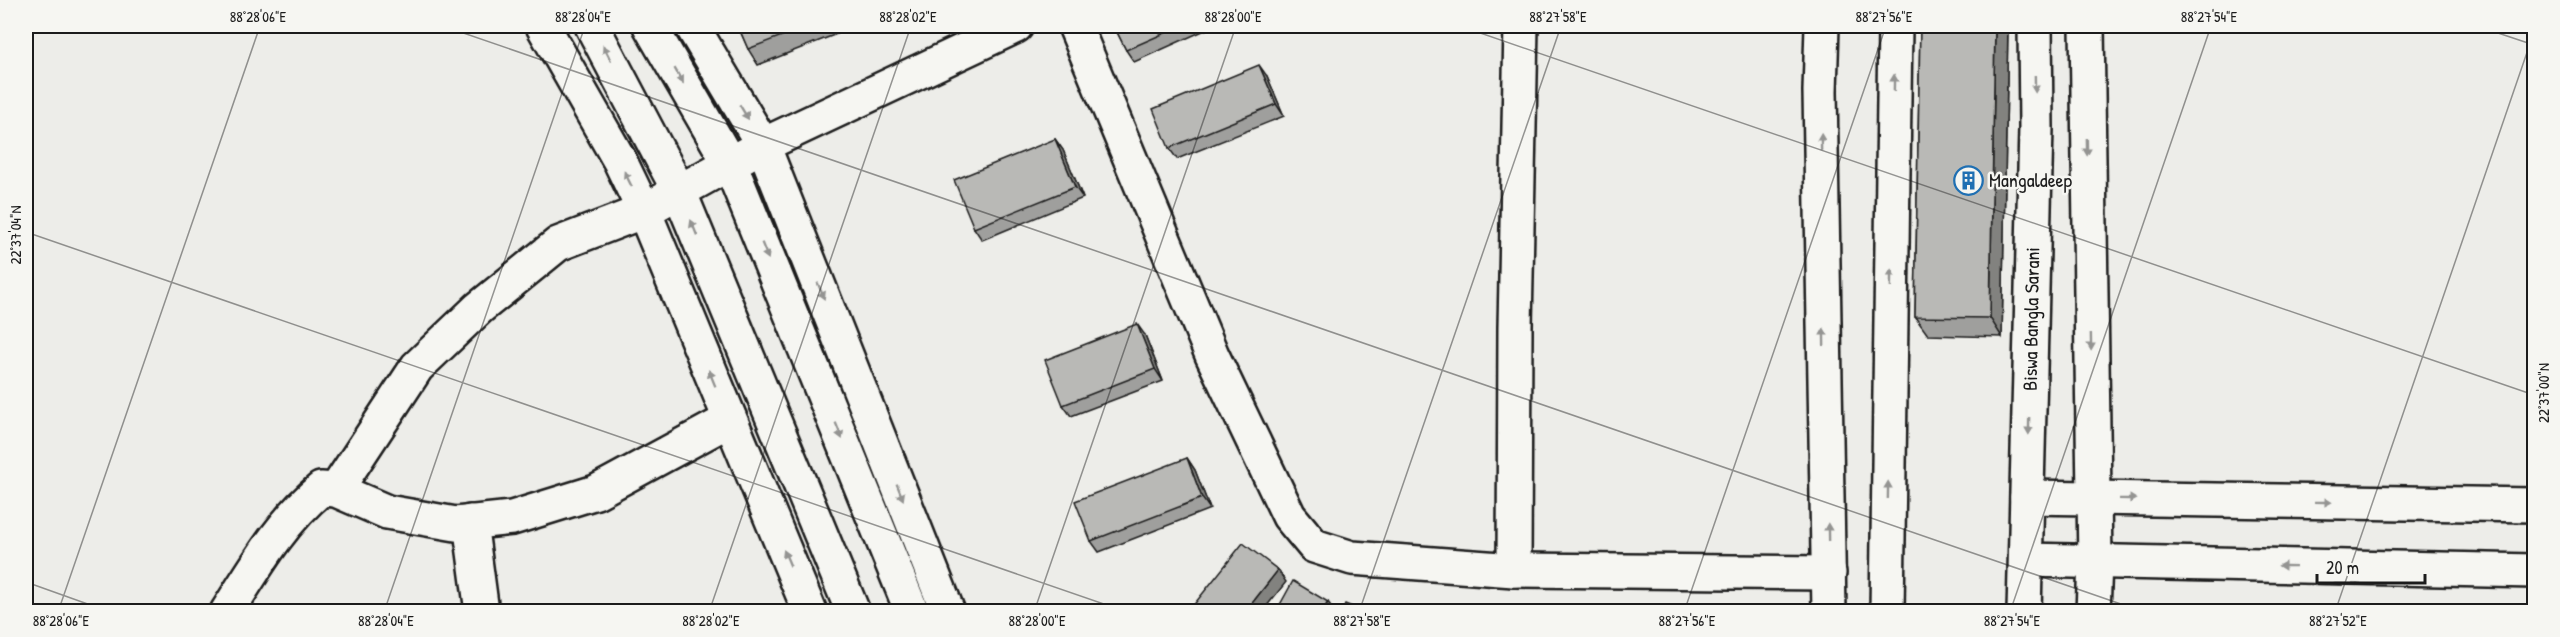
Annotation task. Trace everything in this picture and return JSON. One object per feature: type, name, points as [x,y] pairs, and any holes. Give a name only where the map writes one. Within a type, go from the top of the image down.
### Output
[{"type":"street","points":[[543,26],[620,161],[644,211],[810,612]]},
{"type":"street","points":[[592,26],[679,191],[853,612]]},
{"type":"street","points":[[650,26],[730,164],[912,612]]},
{"type":"street","points":[[692,26],[763,145],[948,612]]},
{"type":"street","points":[[336,490],[417,367],[479,308],[558,244],[644,211],[763,145],[1016,26]]},
{"type":"street","points":[[1075,26],[1212,355],[1289,516],[1314,546],[1352,558],[1514,570],[1829,573]]},
{"type":"street","points":[[1514,570],[1515,315],[1521,26]]},
{"type":"street","points":[[1822,26],[1820,91],[1829,612]]},
{"type":"street","points":[[1887,612],[1894,26]]},
{"type":"street","name":"Biswa Bangla Sarani","points":[[2024,612],[2036,140],[2035,26]]},
{"type":"street","points":[[2087,26],[2095,562],[2093,612]]},
{"type":"street","points":[[227,612],[279,533],[301,507],[321,489],[336,490],[387,512],[456,524],[512,518],[596,492],[729,420]]},
{"type":"street","points":[[2027,497],[2535,505]]},
{"type":"street","points":[[470,522],[482,612]]},
{"type":"street","points":[[2026,560],[2535,571]]},
{"type":"building","points":[[738,26],[808,26],[748,49]]},
{"type":"building","points":[[1114,26],[1181,26],[1126,50]]},
{"type":"building","name":"Mangaldeep","points":[[1920,26],[1995,26],[1990,318],[1915,317]]},
{"type":"building","points":[[1259,65],[1276,104],[1169,148],[1153,109]]},
{"type":"building","points":[[1055,139],[1075,187],[974,228],[954,180]]},
{"type":"building","points":[[1137,324],[1155,369],[1063,405],[1045,360]]},
{"type":"building","points":[[1187,458],[1202,498],[1091,541],[1075,501]]},
{"type":"building","points":[[1243,543],[1278,570],[1245,612],[1188,612]]},
{"type":"building","points":[[1293,581],[1328,602],[1322,612],[1276,612]]},
{"type":"building","points":[[1345,604],[1365,612],[1342,612]]},
{"type":"place","name":"Mangaldeep","points":[[1968,180]]}]
